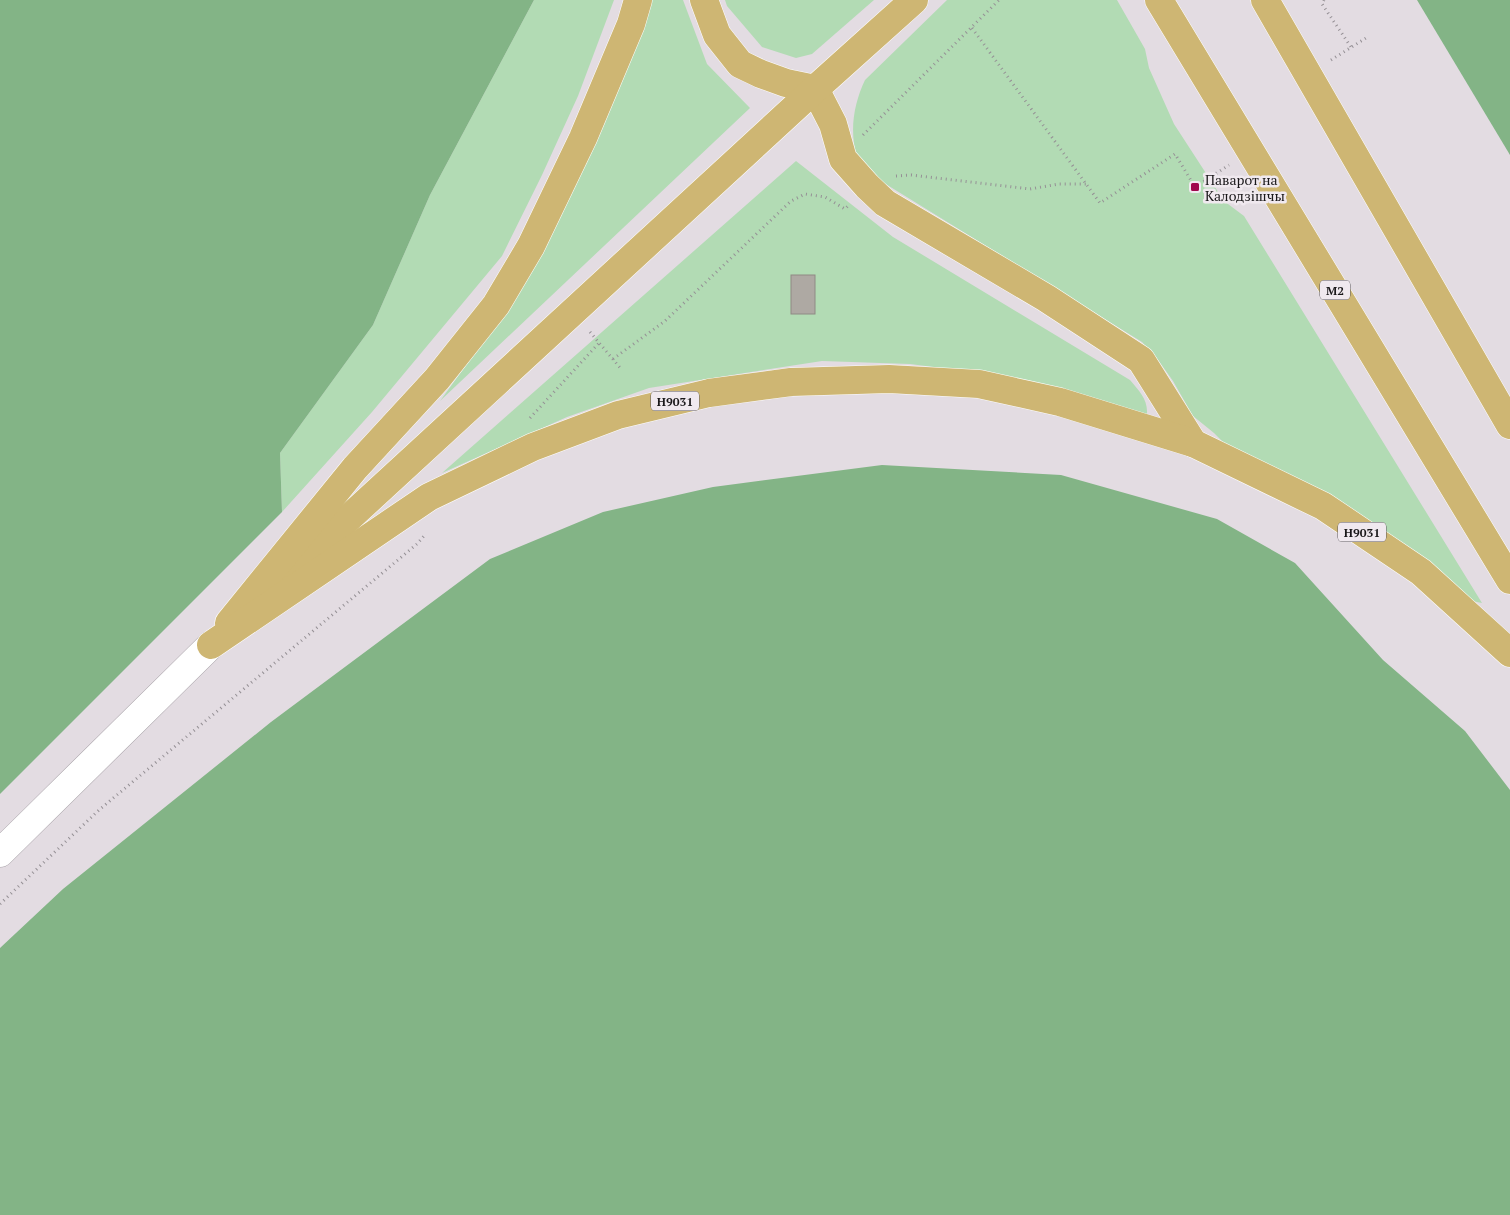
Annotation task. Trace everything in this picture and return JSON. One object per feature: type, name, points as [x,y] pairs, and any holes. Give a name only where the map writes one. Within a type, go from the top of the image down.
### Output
[{"type":"highway","name":"Н9031","points":[[211,645],[355,468],[437,379],[496,305],[531,246],[583,138],[638,0]]},
{"type":"highway","points":[[704,0],[717,35],[740,64],[786,83],[814,89],[832,124],[844,159],[867,186],[885,203],[1046,298],[1142,360],[1193,443]]},
{"type":"highway","name":"Н9031","points":[[211,645],[814,89],[914,0]]},
{"type":"highway","name":"М2","points":[[1159,0],[1510,580]]},
{"type":"highway","points":[[1265,0],[1510,425]]},
{"type":"highway","name":"Н9031","points":[[211,645],[429,497],[533,447],[609,418],[709,393],[791,382],[888,379],[979,384],[1060,402],[1193,443],[1323,506],[1421,572],[1510,653]]},
{"type":"main road","name":"Н9031","points":[[0,853],[211,645]]},
{"type":"path","points":[[861,137],[999,0]]},
{"type":"path","points":[[1324,0],[1322,4],[1352,47]]},
{"type":"path","points":[[972,28],[1100,203],[1175,154],[1195,187],[1251,151]]},
{"type":"path","points":[[1308,75],[1366,38]]},
{"type":"path","points":[[613,359],[665,321],[791,201],[805,194],[825,197],[845,209],[876,178],[911,175],[1030,189],[1059,184],[1087,184]]},
{"type":"path","points":[[572,312],[622,370]]},
{"type":"path","points":[[526,422],[599,343]]},
{"type":"path","points":[[0,904],[99,810],[417,544],[429,530]]},
{"type":"green space","points":[[0,0],[534,0],[430,195],[373,325],[280,453],[282,512],[0,794]]},
{"type":"green space","points":[[534,0],[614,0],[578,96],[542,175],[502,256],[372,412],[282,512],[280,453],[373,325],[430,195]]},
{"type":"green space","points":[[649,0],[683,0],[707,64],[750,108],[440,401],[513,301]]},
{"type":"green space","points":[[725,0],[874,0],[812,54],[796,58],[762,47],[727,6]]},
{"type":"green space","points":[[947,0],[1117,0],[1145,49],[1149,68],[1174,124],[1224,201],[1244,216],[1482,603],[1472,601],[1232,451],[1193,416],[1173,381],[1156,357],[1142,342],[871,175],[861,164],[853,137],[853,127],[858,98],[865,80]]},
{"type":"green space","points":[[1417,0],[1510,0],[1510,155]]},
{"type":"green space","points":[[796,161],[893,237],[1130,380],[1140,392],[1146,404],[1147,414],[1142,417],[995,375],[910,364],[822,361],[649,388],[567,417],[442,473]]},
{"type":"green space","points":[[882,465],[1061,475],[1217,519],[1295,563],[1383,660],[1465,731],[1510,790],[1510,1215],[0,1215],[0,948],[63,889],[271,722],[490,559],[603,512],[713,487]]},
{"type":"building","points":[[791,275],[815,275],[815,314],[791,314]]},
{"type":"place","name":"Паварот на Калодзішчы","points":[[1195,187]]}]
